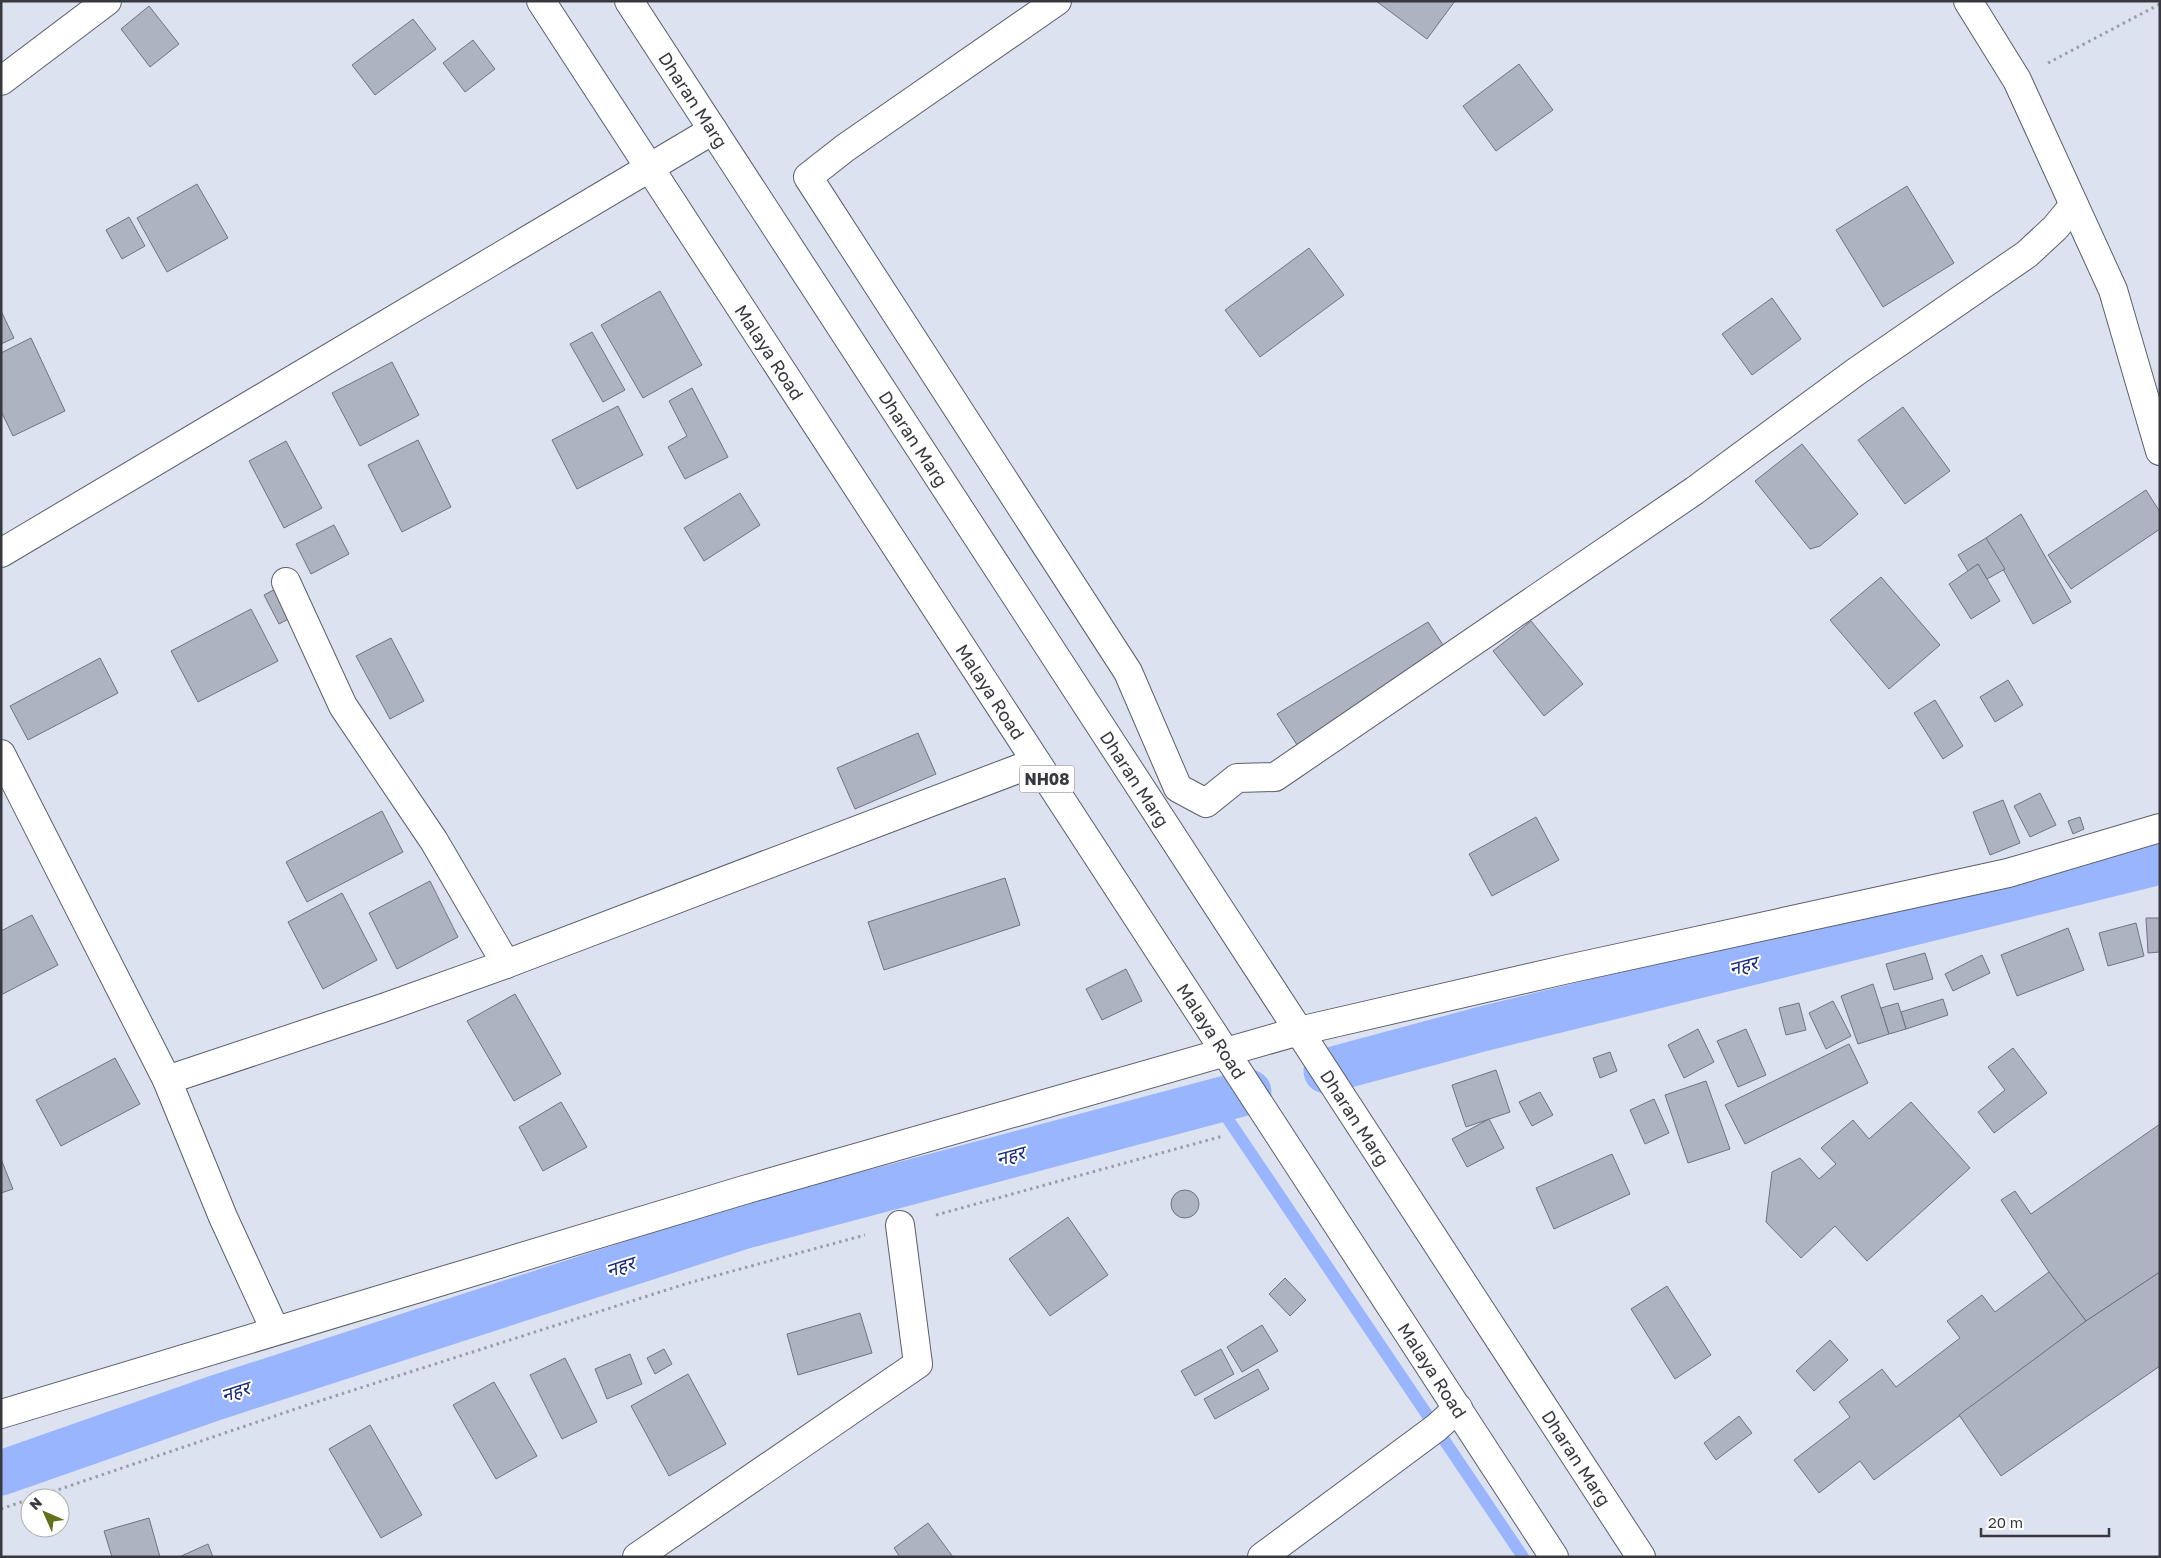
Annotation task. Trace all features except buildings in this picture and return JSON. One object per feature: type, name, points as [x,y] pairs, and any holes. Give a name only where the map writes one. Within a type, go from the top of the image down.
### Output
[{"type":"street","points":[[1,81],[107,1]]},
{"type":"street","name":"Malaya Road","points":[[541,1],[1554,1557]]},
{"type":"street","name":"Dharan Marg","points":[[629,1],[1641,1557]]},
{"type":"street","points":[[1057,1],[845,148],[808,177],[1128,672],[1178,788],[1206,803],[1237,778],[1274,777],[1694,491],[1857,371],[2027,254],[2055,228],[2074,205]]},
{"type":"street","points":[[1968,1],[2017,80],[2113,290],[2160,451]]},
{"type":"street","points":[[1,553],[713,130]]},
{"type":"street","points":[[286,582],[343,706],[434,840],[506,964]]},
{"type":"street","points":[[1,754],[167,1080],[223,1217],[276,1330]]},
{"type":"street","points":[[167,1080],[383,1008],[506,964],[1036,762]]},
{"type":"street","points":[[1,1414],[744,1190],[1299,1031],[1568,969],[2008,873],[2160,828]]},
{"type":"street","points":[[637,1557],[918,1364],[900,1225]]},
{"type":"street","points":[[1262,1557],[1436,1428],[1458,1408]]},
{"type":"path","points":[[2017,80],[2160,4]]},
{"type":"path","points":[[63,1488],[310,1404],[685,1284],[1223,1136]]},
{"type":"path","points":[[1,1509],[20,1502]]},
{"type":"waterway","name":"नहर","points":[[1326,1071],[1482,1029],[2160,862]]},
{"type":"waterway","name":"नहर","points":[[1,1473],[215,1398],[742,1227],[1249,1092]]},
{"type":"waterway","points":[[1215,1100],[1523,1557]]}]
